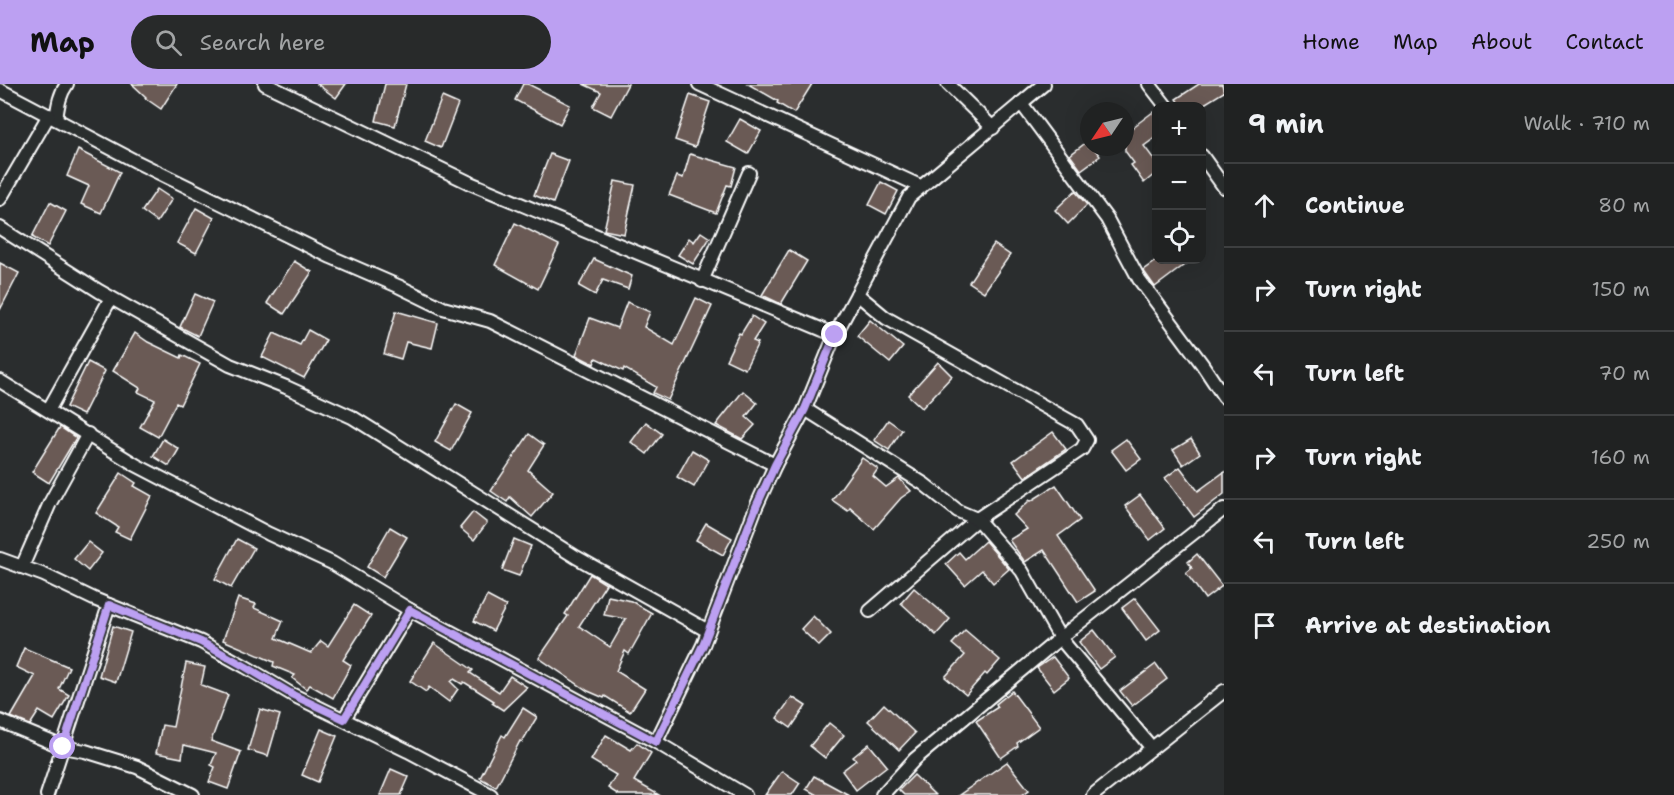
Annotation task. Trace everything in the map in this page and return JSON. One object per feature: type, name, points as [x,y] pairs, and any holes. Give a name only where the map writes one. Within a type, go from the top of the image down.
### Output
[{"type":"street","points":[[0,199],[52,117],[67,84]]},
{"type":"street","points":[[265,84],[470,183],[835,335]]},
{"type":"street","points":[[699,84],[920,186]]},
{"type":"street","points":[[948,84],[993,128]]},
{"type":"street","points":[[656,742],[703,645],[756,507],[805,409],[835,335],[909,196],[1044,84]]},
{"type":"street","points":[[1149,84],[1163,102]]},
{"type":"street","points":[[0,90],[137,162],[331,257],[443,308],[490,321],[775,465]]},
{"type":"street","points":[[1021,103],[1107,219],[1139,279],[1202,364],[1224,398]]},
{"type":"street","points":[[1206,162],[1224,187]]},
{"type":"street","points":[[702,281],[749,173]]},
{"type":"street","points":[[0,228],[111,298],[230,365],[352,417],[576,557],[708,631]]},
{"type":"street","points":[[857,294],[886,318],[1077,425],[1087,440],[1082,449],[977,519],[870,611]]},
{"type":"street","points":[[48,409],[111,298]]},
{"type":"street","points":[[0,381],[136,465],[269,534],[332,563],[410,610],[656,742],[745,795]]},
{"type":"street","points":[[805,409],[924,484],[958,511],[977,519],[1022,571],[1059,638],[1151,747]]},
{"type":"street","points":[[22,567],[50,503],[88,434]]},
{"type":"street","points":[[882,795],[915,759],[1059,638],[1224,509]]},
{"type":"street","points":[[0,559],[201,642],[293,695],[491,795]]},
{"type":"street","points":[[47,795],[109,605]]},
{"type":"street","points":[[344,719],[410,610]]},
{"type":"street","points":[[1093,795],[1224,691]]},
{"type":"street","points":[[0,721],[63,747],[86,751],[137,768],[193,795]]},
{"type":"building","points":[[132,84],[177,84],[161,109],[145,98]]},
{"type":"building","points":[[317,84],[346,84],[336,98]]},
{"type":"building","points":[[385,84],[406,84],[395,126],[376,121]]},
{"type":"building","points":[[523,84],[528,84],[570,105],[560,124],[515,100]]},
{"type":"building","points":[[583,84],[628,84],[611,116],[593,107],[601,92]]},
{"type":"building","points":[[748,84],[812,84],[794,113]]},
{"type":"building","points":[[1199,84],[1222,84],[1224,92],[1206,103],[1178,102],[1176,99]]},
{"type":"building","points":[[690,95],[710,102],[695,147],[675,140]]},
{"type":"building","points":[[442,97],[458,104],[441,148],[425,141]]},
{"type":"building","points":[[1152,113],[1152,140],[1144,146],[1152,157],[1152,176],[1144,183],[1131,165],[1134,163],[1129,156],[1134,156],[1134,126]]},
{"type":"building","points":[[740,119],[761,131],[748,154],[727,142]]},
{"type":"building","points":[[1080,147],[1080,156],[1100,156],[1081,170],[1070,155]]},
{"type":"building","points":[[78,150],[120,172],[101,213],[81,204],[89,186],[67,176]]},
{"type":"building","points":[[550,154],[569,161],[553,203],[534,195]]},
{"type":"building","points":[[690,154],[736,167],[731,186],[727,185],[716,213],[669,195],[677,176],[683,178]]},
{"type":"building","points":[[615,181],[635,185],[624,234],[604,230]]},
{"type":"building","points":[[881,182],[898,191],[886,214],[869,205]]},
{"type":"building","points":[[157,189],[172,199],[157,222],[142,211]]},
{"type":"building","points":[[1075,191],[1087,205],[1068,224],[1055,210]]},
{"type":"building","points":[[50,202],[66,211],[48,246],[32,237]]},
{"type":"building","points":[[196,208],[214,218],[196,253],[177,243]]},
{"type":"building","points":[[515,223],[559,245],[538,289],[495,265]]},
{"type":"building","points":[[701,232],[710,238],[693,264],[678,255],[689,238],[694,242]]},
{"type":"building","points":[[994,244],[1010,255],[984,292],[969,282]]},
{"type":"building","points":[[789,250],[807,261],[781,304],[762,295]]},
{"type":"building","points":[[594,259],[632,276],[628,289],[603,280],[595,295],[579,286]]},
{"type":"building","points":[[294,261],[312,272],[284,314],[267,303]]},
{"type":"building","points":[[0,263],[19,273],[0,310]]},
{"type":"building","points":[[1152,264],[1186,264],[1155,287],[1143,270]]},
{"type":"building","points":[[195,294],[213,302],[198,336],[180,327]]},
{"type":"building","points":[[696,298],[712,306],[668,400],[653,393],[656,387],[624,368],[623,371],[596,358],[594,364],[576,355],[590,318],[617,328],[627,302],[650,312],[644,327],[674,345]]},
{"type":"building","points":[[396,311],[438,323],[432,348],[406,342],[401,359],[384,354]]},
{"type":"building","points":[[752,316],[764,324],[753,341],[758,343],[745,369],[726,360],[739,333],[741,334]]},
{"type":"building","points":[[870,320],[903,347],[890,363],[857,336]]},
{"type":"building","points":[[308,330],[326,340],[304,378],[262,357],[274,333],[300,345]]},
{"type":"building","points":[[135,333],[181,358],[182,355],[200,364],[180,405],[176,403],[158,437],[140,427],[155,400],[138,392],[140,388],[113,371]]},
{"type":"building","points":[[88,362],[105,371],[83,415],[66,407]]},
{"type":"building","points":[[938,362],[952,376],[922,408],[908,395]]},
{"type":"building","points":[[743,391],[757,403],[746,417],[755,425],[742,439],[716,425]]},
{"type":"building","points":[[456,404],[472,413],[451,451],[435,442]]},
{"type":"building","points":[[888,420],[902,430],[889,450],[874,440]]},
{"type":"building","points":[[646,422],[662,434],[647,454],[631,442]]},
{"type":"building","points":[[60,427],[76,438],[49,483],[32,472]]},
{"type":"building","points":[[1053,432],[1066,449],[1025,477],[1013,461]]},
{"type":"building","points":[[529,434],[544,445],[528,470],[553,492],[532,517],[510,497],[507,502],[491,491]]},
{"type":"building","points":[[163,439],[179,449],[169,466],[153,456]]},
{"type":"building","points":[[1126,439],[1141,459],[1126,470],[1111,450]]},
{"type":"building","points":[[1191,439],[1200,453],[1183,465],[1173,450]]},
{"type":"building","points":[[692,450],[709,460],[694,487],[677,477]]},
{"type":"building","points":[[862,458],[878,469],[873,476],[886,487],[899,478],[911,491],[901,498],[874,529],[850,508],[848,511],[832,500]]},
{"type":"building","points":[[1180,467],[1198,491],[1224,472],[1224,494],[1194,517],[1165,478]]},
{"type":"building","points":[[121,473],[136,483],[134,486],[152,496],[130,539],[115,532],[118,527],[96,513]]},
{"type":"building","points":[[1056,485],[1080,520],[1058,536],[1095,591],[1078,602],[1044,550],[1025,562],[1009,540],[1027,529],[1014,515],[1030,500]]},
{"type":"building","points":[[1140,495],[1165,528],[1150,540],[1125,506]]},
{"type":"building","points":[[473,512],[487,523],[474,540],[460,528]]},
{"type":"building","points":[[706,523],[732,538],[723,555],[696,540]]},
{"type":"building","points":[[390,527],[407,537],[383,577],[367,567]]},
{"type":"building","points":[[237,539],[254,548],[231,588],[215,579]]},
{"type":"building","points":[[514,539],[531,546],[519,576],[502,570]]},
{"type":"building","points":[[985,541],[1009,569],[993,583],[982,570],[965,585],[946,564],[959,552],[965,559]]},
{"type":"building","points":[[88,542],[102,553],[88,571],[74,559]]},
{"type":"building","points":[[1197,554],[1222,586],[1205,599],[1186,573],[1192,568],[1188,562]]},
{"type":"building","points":[[590,574],[606,584],[579,626],[610,647],[626,619],[604,615],[608,596],[631,601],[652,613],[629,654],[625,651],[616,671],[645,689],[630,712],[605,696],[604,698],[588,691],[539,658],[568,616],[565,614]]},
{"type":"building","points":[[914,588],[950,619],[936,635],[901,603]]},
{"type":"building","points":[[487,596],[506,606],[493,631],[474,621]]},
{"type":"building","points":[[238,598],[256,604],[254,608],[283,621],[276,638],[311,653],[321,641],[328,646],[354,605],[371,616],[343,660],[351,665],[333,698],[310,685],[306,689],[292,678],[295,675],[273,666],[274,662],[223,640]]},
{"type":"building","points":[[1135,598],[1160,630],[1146,641],[1122,608]]},
{"type":"building","points":[[813,616],[831,634],[819,646],[801,629]]},
{"type":"building","points":[[113,626],[131,632],[116,682],[99,676]]},
{"type":"building","points":[[965,630],[1000,660],[966,695],[945,677],[965,655],[952,644]]},
{"type":"building","points":[[1094,630],[1115,657],[1099,669],[1079,642]]},
{"type":"building","points":[[434,643],[473,670],[470,673],[499,692],[510,676],[527,687],[503,710],[492,703],[494,701],[464,682],[462,684],[454,679],[451,682],[458,689],[449,702],[429,687],[426,692],[410,681]]},
{"type":"building","points":[[24,648],[69,667],[59,689],[69,695],[54,720],[39,711],[30,725],[11,717],[35,676],[16,667]]},
{"type":"building","points":[[1053,657],[1069,678],[1054,690],[1037,668]]},
{"type":"building","points":[[186,663],[205,667],[201,685],[228,695],[211,741],[241,752],[228,789],[209,782],[215,767],[211,765],[216,753],[184,745],[182,758],[156,753],[162,725],[173,727]]},
{"type":"building","points":[[1156,664],[1167,679],[1132,706],[1120,691]]},
{"type":"building","points":[[1012,691],[1039,727],[1001,758],[976,721],[998,707],[996,704]]},
{"type":"building","points":[[792,697],[806,706],[791,728],[777,718]]},
{"type":"building","points":[[884,704],[915,733],[899,750],[868,721]]},
{"type":"building","points":[[523,708],[537,717],[522,742],[520,741],[496,787],[480,778],[502,735],[505,737]]},
{"type":"building","points":[[260,709],[280,715],[268,756],[248,750]]},
{"type":"building","points":[[829,723],[844,735],[825,758],[810,746]]},
{"type":"building","points":[[321,729],[337,736],[318,782],[302,775]]},
{"type":"building","points":[[606,735],[631,750],[637,743],[651,753],[634,781],[659,795],[619,795],[608,788],[616,775],[591,760]]},
{"type":"building","points":[[869,744],[887,766],[856,790],[842,771],[856,760],[853,757]]},
{"type":"building","points":[[1007,762],[1029,790],[1022,795],[959,795]]},
{"type":"building","points":[[391,769],[409,777],[401,795],[380,795]]},
{"type":"building","points":[[782,771],[800,783],[792,795],[765,795]]},
{"type":"building","points":[[914,775],[935,795],[904,795],[899,790]]},
{"type":"building","points":[[814,776],[849,795],[817,795],[806,789]]},
{"type":"route","points":[[63,747],[109,605],[201,642],[293,695],[344,719],[410,610],[656,742],[703,645],[756,507],[805,409],[835,335]]}]
